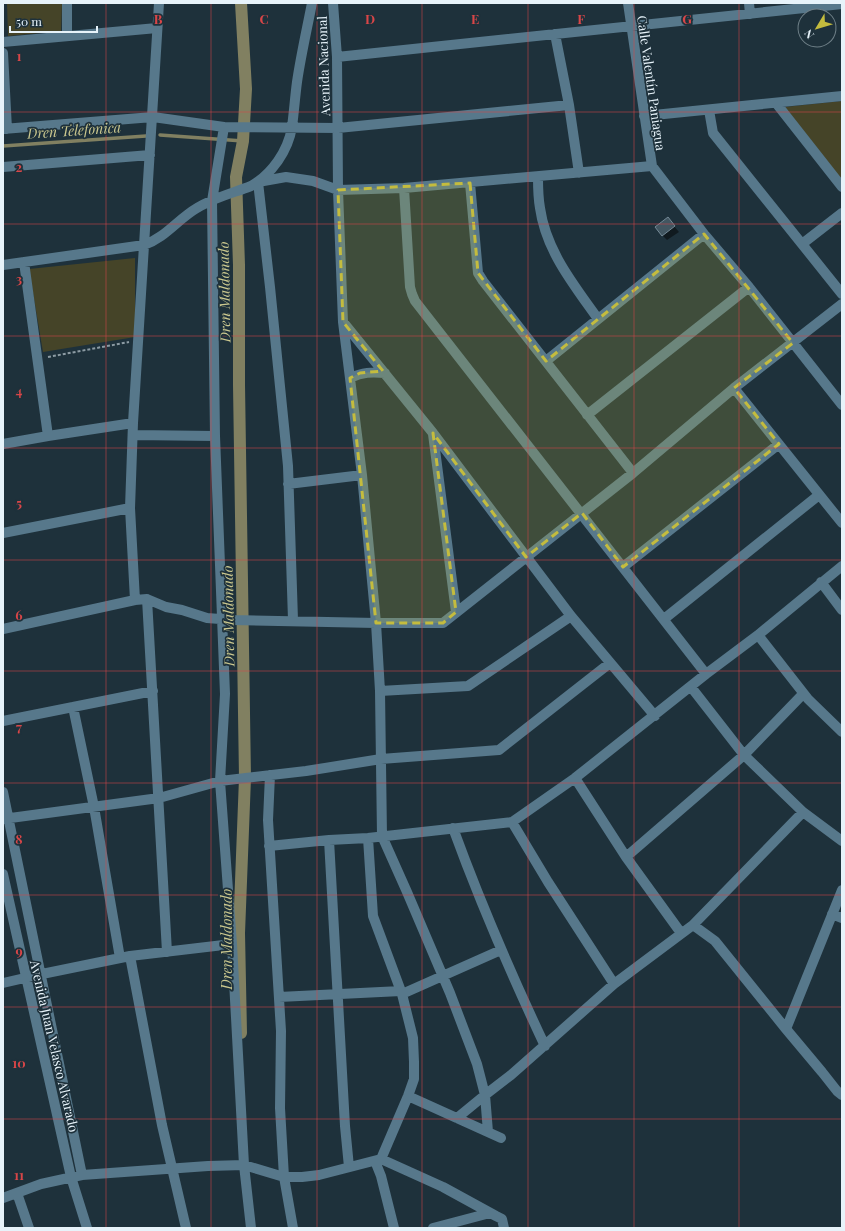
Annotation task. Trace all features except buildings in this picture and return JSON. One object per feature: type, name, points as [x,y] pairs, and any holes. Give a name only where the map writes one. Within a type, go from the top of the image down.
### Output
[{"type":"street","points":[[67,3],[67,36]]},
{"type":"street","points":[[136,600],[130,508],[133,423],[159,3]]},
{"type":"street","points":[[3,265],[144,245],[153,242],[196,208],[243,190],[258,182],[276,164],[288,143],[292,128],[297,81],[312,3]]},
{"type":"street","name":"Avenida Nacional","points":[[333,3],[337,57],[338,190],[343,322],[362,475],[376,623],[380,691],[382,836]]},
{"type":"street","name":"Calle Valentín Paniagua","points":[[628,3],[630,26],[652,166]]},
{"type":"street","points":[[749,3],[750,14]]},
{"type":"street","points":[[337,57],[842,4]]},
{"type":"street","points":[[3,42],[157,28]]},
{"type":"street","points":[[555,34],[569,105],[579,173]]},
{"type":"street","points":[[3,53],[5,129],[153,117],[224,127],[338,128],[569,105]]},
{"type":"street","points":[[644,116],[842,96]]},
{"type":"street","points":[[776,103],[842,187]]},
{"type":"street","points":[[709,110],[713,133],[842,294]]},
{"type":"street","points":[[224,127],[212,201],[215,436],[225,694],[220,781],[232,944],[244,1165],[251,1228]]},
{"type":"street","points":[[3,167],[150,155]]},
{"type":"street","points":[[258,182],[286,177],[313,181],[338,190],[404,188],[652,166],[704,234],[842,405]]},
{"type":"street","points":[[538,177],[540,208],[544,227],[553,250],[566,274],[598,319]]},
{"type":"street","points":[[258,182],[288,466],[292,620]]},
{"type":"street","points":[[470,183],[478,273],[586,415],[633,473]]},
{"type":"street","points":[[404,188],[410,287],[412,294],[706,674]]},
{"type":"street","points":[[802,244],[842,213]]},
{"type":"street","points":[[546,361],[704,234]]},
{"type":"street","points":[[24,262],[48,436]]},
{"type":"street","points":[[586,415],[748,287]]},
{"type":"street","points":[[3,629],[136,600],[147,599],[166,607],[182,610],[207,618],[233,620],[443,623],[633,473],[734,388],[842,304]]},
{"type":"street","points":[[343,322],[433,433],[571,616],[655,716]]},
{"type":"street","points":[[350,378],[360,373],[385,373]]},
{"type":"street","points":[[734,388],[842,523]]},
{"type":"street","points":[[3,444],[133,423]]},
{"type":"street","points":[[433,433],[456,612]]},
{"type":"street","points":[[133,435],[215,436]]},
{"type":"street","points":[[623,567],[779,444]]},
{"type":"street","points":[[288,484],[362,475]]},
{"type":"street","points":[[664,619],[819,495]]},
{"type":"street","points":[[3,533],[130,508]]},
{"type":"street","points":[[270,846],[368,838],[453,828],[496,825],[512,822],[576,778],[706,674],[758,635],[842,566]]},
{"type":"street","points":[[821,582],[842,610]]},
{"type":"street","points":[[147,599],[167,952]]},
{"type":"street","points":[[380,691],[468,686],[571,616]]},
{"type":"street","points":[[758,635],[803,694],[842,732]]},
{"type":"street","points":[[6,819],[159,798],[220,781],[381,759],[499,750],[610,663]]},
{"type":"street","points":[[690,687],[744,755],[803,812],[842,841]]},
{"type":"street","points":[[3,721],[153,691]]},
{"type":"street","points":[[626,857],[744,755],[803,694]]},
{"type":"street","points":[[73,707],[125,957],[186,1228]]},
{"type":"street","points":[[270,775],[268,820],[281,1031],[280,1108],[284,1177],[293,1228]]},
{"type":"street","points":[[576,778],[626,857],[682,934]]},
{"type":"street","points":[[3,792],[6,819],[42,974],[82,1175]]},
{"type":"street","points":[[457,1118],[545,1046],[614,984],[693,925],[803,812]]},
{"type":"street","points":[[512,822],[548,882],[614,984]]},
{"type":"street","points":[[453,828],[501,950],[545,1046]]},
{"type":"street","points":[[382,836],[408,892],[477,1064],[485,1095],[488,1132]]},
{"type":"street","points":[[368,838],[373,916],[401,992],[414,1046],[414,1079],[408,1096],[378,1160],[394,1228]]},
{"type":"street","points":[[329,840],[345,1126],[349,1167]]},
{"type":"street","name":"Avenida Juan Velasco Alvarado","points":[[3,874],[71,1177],[87,1228]]},
{"type":"street","points":[[786,1029],[842,890]]},
{"type":"street","points":[[832,914],[842,918]]},
{"type":"street","points":[[693,925],[715,942],[837,1091],[842,1095]]},
{"type":"street","points":[[3,983],[125,957],[232,944]]},
{"type":"street","points":[[279,997],[401,992],[501,950]]},
{"type":"street","points":[[408,1096],[501,1138]]},
{"type":"street","points":[[3,1198],[41,1184],[82,1175],[172,1168],[244,1165],[284,1177],[319,1175],[378,1160],[443,1187],[490,1214],[502,1219],[504,1228]]},
{"type":"street","points":[[17,1192],[29,1228]]},
{"type":"street","points":[[433,1228],[490,1214]]},
{"type":"path","points":[[37,359],[138,341]]},
{"type":"highlighted area","points":[[470,183],[478,273],[546,361],[704,234],[793,343],[734,388],[779,444],[623,567],[582,513],[526,557],[433,433],[456,612],[443,623],[376,623],[350,378],[360,373],[383,371],[343,322],[338,190]]},
{"type":"shaded area","points":[[7,3],[62,3],[61,31],[8,36]]},
{"type":"shaded area","points":[[842,101],[842,180],[785,107]]},
{"type":"shaded area","points":[[135,258],[135,337],[43,352],[29,269]]},
{"type":"waterway","name":"Dren Maldonado","points":[[241,3],[246,89],[243,141],[236,177],[239,265],[239,385],[245,778],[239,933],[241,1033]]},
{"type":"waterway","name":"Dren Telefonica","points":[[160,135],[243,141]]},
{"type":"waterway","name":"Dren Telefonica","points":[[3,146],[146,136]]}]
